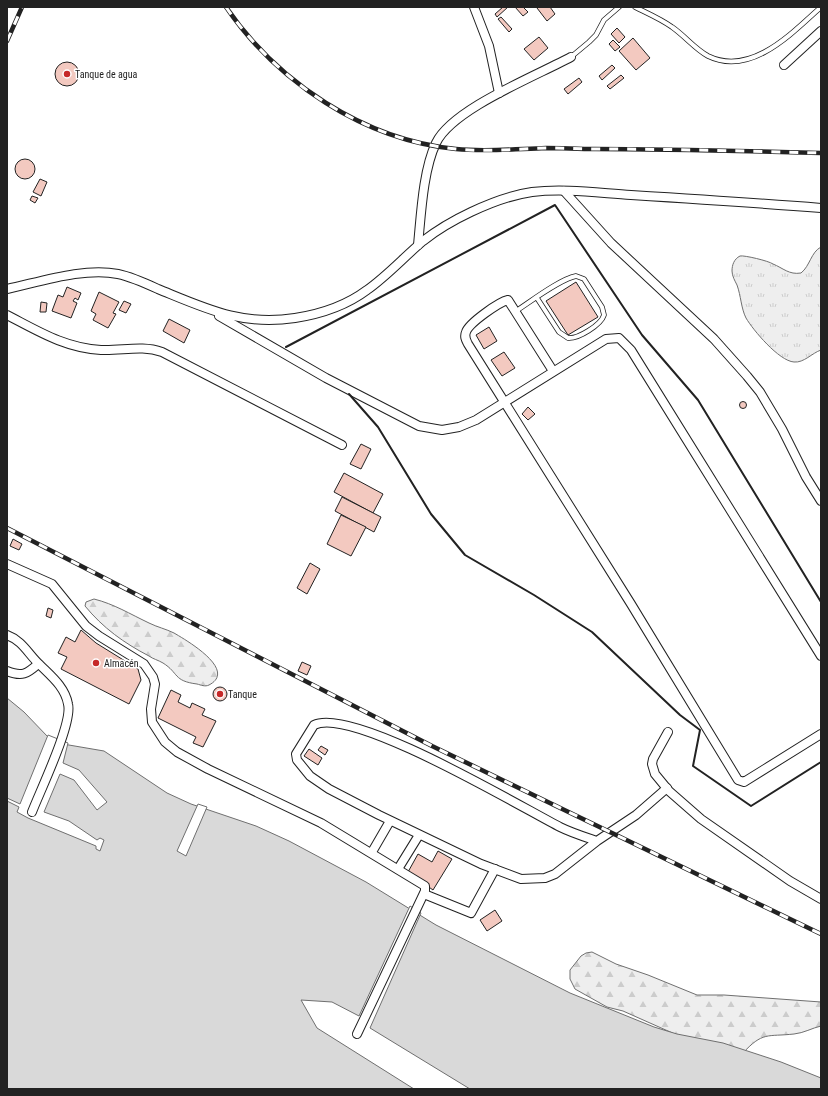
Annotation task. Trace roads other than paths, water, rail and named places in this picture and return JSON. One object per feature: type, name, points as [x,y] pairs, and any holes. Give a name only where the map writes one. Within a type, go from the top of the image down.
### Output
[{"type":"street","points":[[474,7],[489,46],[499,93]]},
{"type":"street","points":[[784,65],[821,31]]},
{"type":"street","points":[[418,245],[423,195],[432,152],[438,138],[445,129],[464,114],[499,93],[571,57]]},
{"type":"street","points":[[209,310],[244,319],[275,320],[295,318],[339,306],[367,290],[418,245],[452,222],[485,205],[530,192],[564,192],[745,202],[821,208]]},
{"type":"street","points":[[564,192],[611,243],[714,339],[747,376],[760,392],[782,429],[806,477],[821,501]]},
{"type":"street","points":[[7,289],[83,273],[107,272],[134,279],[209,310],[342,387],[427,428],[442,430],[459,427],[476,420],[606,339],[615,337],[623,340],[670,412],[821,656]]},
{"type":"street","points":[[553,372],[510,301],[507,300],[476,320],[465,334],[468,344],[504,403],[631,604],[738,780],[744,782],[821,734]]},
{"type":"street","points":[[7,315],[50,338],[75,346],[118,350],[147,348],[162,352],[342,445]]},
{"type":"street","points":[[7,564],[55,587],[86,626],[99,636],[144,664],[150,670],[155,684],[151,709],[152,722],[166,742],[177,752],[195,763],[321,823],[372,852],[425,886],[424,894],[356,1034]]},
{"type":"street","points":[[7,635],[18,640],[38,664],[55,679],[68,702],[70,711],[62,736],[32,812]]},
{"type":"street","points":[[7,671],[22,675],[28,673],[38,664]]},
{"type":"street","points":[[597,841],[561,827],[399,744],[342,724],[328,722],[314,725],[296,754],[302,767],[310,776],[329,789],[419,835],[495,869],[521,878],[545,878],[564,867],[597,841],[636,815],[666,788]]},
{"type":"street","points":[[668,732],[652,764],[655,774],[666,788],[701,819],[790,881],[821,899]]},
{"type":"street","points":[[372,852],[390,821]]},
{"type":"street","points":[[398,869],[419,835]]},
{"type":"street","points":[[424,894],[471,914],[495,869]]},
{"type":"lane","points":[[571,57],[596,35],[604,20],[619,7]]},
{"type":"lane","points":[[635,7],[671,26],[708,55],[727,61],[739,62],[760,54],[785,39],[821,7]]},
{"type":"lane","points":[[516,312],[566,280],[579,276],[584,279],[602,307],[604,315],[601,321],[578,336],[568,338],[559,332],[538,298]]},
{"type":"railway","points":[[7,41],[22,7]]},
{"type":"railway","points":[[226,7],[247,34],[271,60],[297,83],[326,103],[356,120],[388,134],[422,143],[456,149],[478,150],[552,148],[821,153]]},
{"type":"railway","points":[[7,528],[432,746],[821,934]]},
{"type":"place","name":"Tanque de agua","points":[[67,74]]},
{"type":"place","name":"Almacén","points":[[96,663]]},
{"type":"place","name":"Tanque","points":[[220,694]]}]
